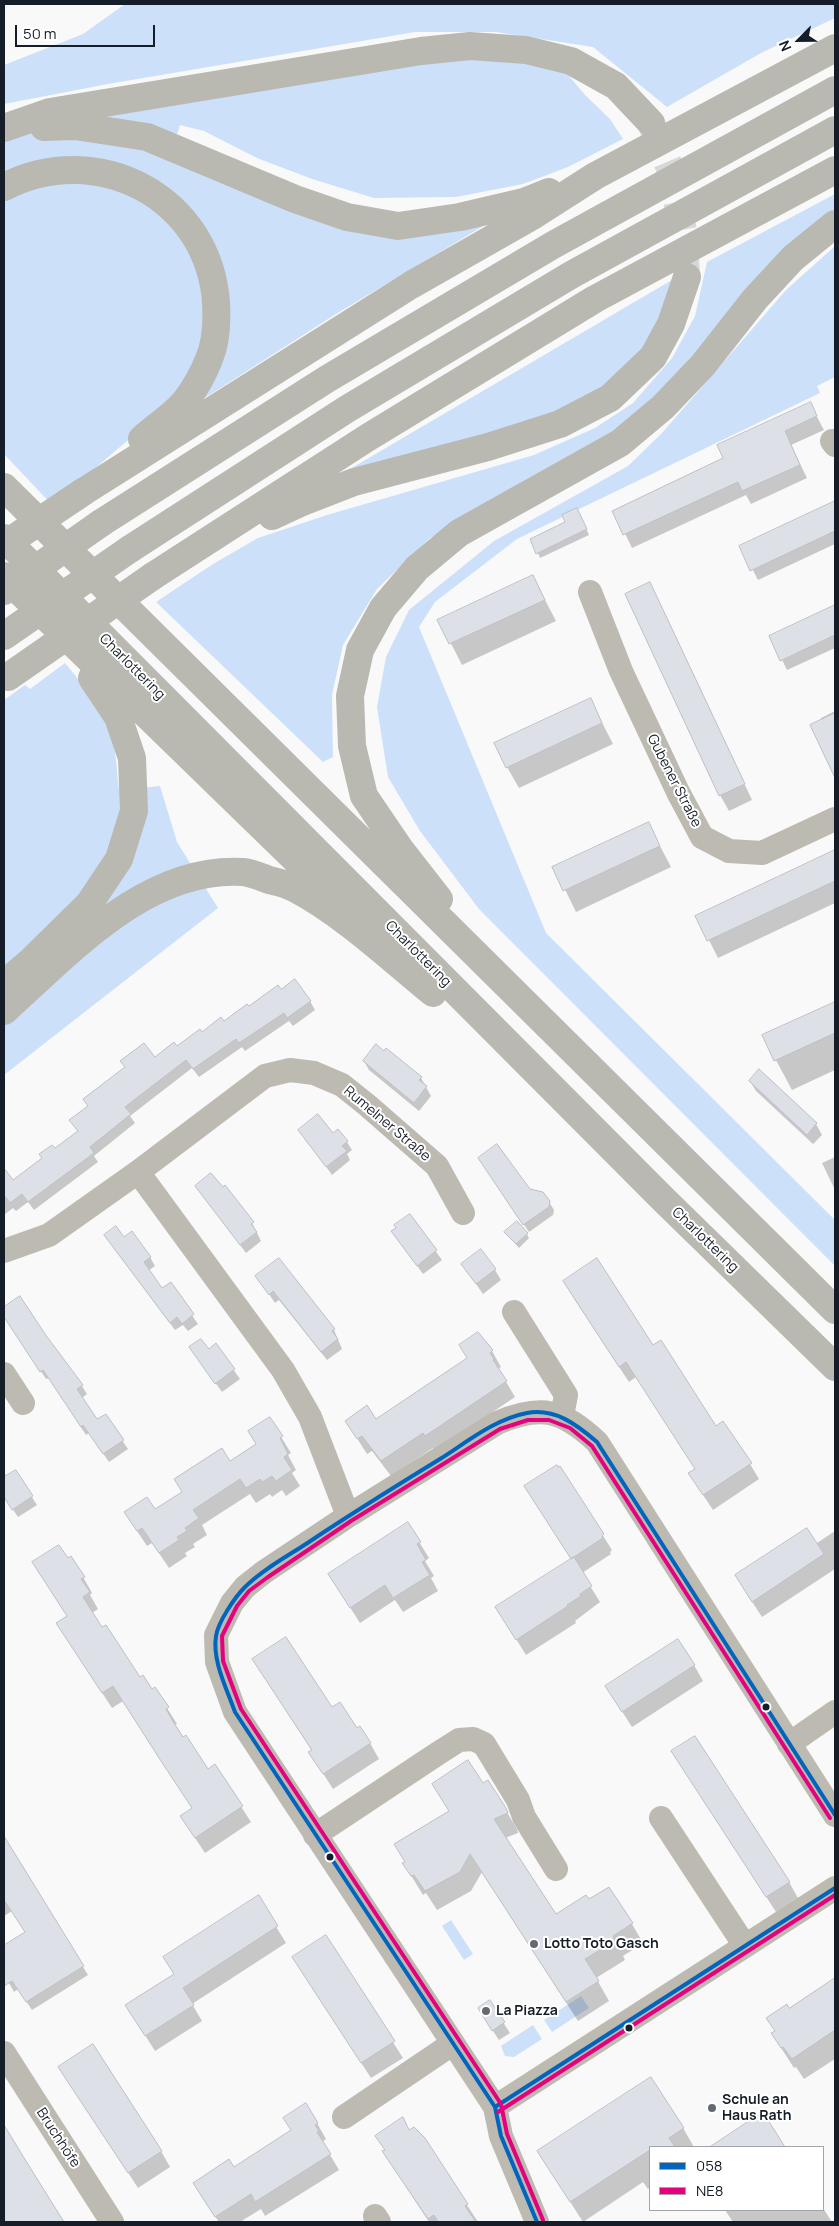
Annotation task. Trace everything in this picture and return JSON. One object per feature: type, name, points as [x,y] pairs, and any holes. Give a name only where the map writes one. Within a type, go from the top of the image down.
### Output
[{"type":"highway","points":[[4,127],[50,112],[412,53],[470,46],[526,50],[571,61],[616,86],[651,123]]},
{"type":"highway","points":[[4,545],[83,492],[411,285],[534,215],[596,176],[835,48]]},
{"type":"highway","points":[[4,591],[101,523],[327,379],[553,244],[835,90]]},
{"type":"highway","points":[[4,127],[75,126],[147,137],[295,200],[348,217],[398,226],[460,217],[524,202],[562,186],[596,176]]},
{"type":"highway","points":[[4,636],[130,548],[347,409],[563,280],[835,130]]},
{"type":"highway","points":[[4,187],[49,172],[91,169],[120,177],[149,190],[172,208],[186,224],[203,251],[215,283],[217,319],[210,358],[187,399],[83,492]]},
{"type":"highway","points":[[6,678],[153,576],[367,438],[595,300],[835,170]]},
{"type":"highway","points":[[504,983],[400,850],[364,796],[352,746],[350,696],[360,650],[383,608],[417,568],[459,533],[620,443],[663,407],[703,365],[755,299],[793,258],[835,224]]},
{"type":"highway","points":[[153,576],[190,561],[240,531],[300,503],[354,482],[488,447],[560,424],[610,398],[652,358],[671,324],[686,277]]},
{"type":"highway","points":[[4,473],[11,495],[835,1310]]},
{"type":"highway","name":"Charlottering","points":[[4,538],[662,1199],[835,1367]]},
{"type":"highway","points":[[4,576],[433,993],[560,1120],[662,1199]]},
{"type":"highway","points":[[4,984],[30,962],[89,904],[119,860],[134,810],[132,758],[118,717],[50,621]]},
{"type":"highway","points":[[4,1011],[82,942],[124,909],[163,888],[204,874],[245,872],[293,887],[331,911],[433,993]]},
{"type":"street","name":"Gubener Straße","points":[[590,592],[621,671],[678,792],[702,836],[729,851],[762,853],[835,819]]},
{"type":"street","name":"Rumelner Straße","points":[[4,1251],[49,1235],[138,1172],[266,1076],[290,1070],[314,1073],[342,1085],[367,1105],[436,1166],[463,1213]]},
{"type":"street","points":[[138,1172],[283,1370],[310,1417],[348,1516]]},
{"type":"street","points":[[514,1312],[566,1395],[562,1416]]},
{"type":"street","points":[[4,1374],[23,1404]]},
{"type":"street","points":[[537,2222],[501,2136],[495,2107],[234,1712],[217,1662],[216,1635],[232,1602],[264,1572],[348,1516],[498,1423],[520,1413],[542,1412],[562,1416],[578,1424],[597,1442],[835,1815]]},
{"type":"street","points":[[789,1744],[835,1712]]},
{"type":"street","points":[[315,1835],[459,1740],[473,1739],[484,1744],[518,1800],[524,1817],[556,1869]]},
{"type":"street","points":[[661,1818],[745,1946]]},
{"type":"street","points":[[495,2107],[835,1888]]},
{"type":"street","points":[[344,2117],[452,2044]]},
{"type":"street","name":"Bruchhöfe","points":[[4,2053],[112,2222]]},
{"type":"shaded area","points":[[125,4],[835,4],[835,18],[761,53],[667,107],[593,47],[496,32],[415,32],[108,84],[4,104],[4,65],[83,34]]},
{"type":"shaded area","points":[[465,53],[557,64],[610,119],[623,139],[568,167],[523,184],[456,197],[374,198],[312,179],[257,158],[204,131],[180,125],[172,151],[411,231],[485,225],[336,314],[197,403],[224,300],[155,186],[4,179],[4,141],[31,121]]},
{"type":"shaded area","points":[[87,178],[151,202],[173,226],[198,270],[205,325],[197,360],[175,400],[52,505],[4,454],[4,198],[16,190]]},
{"type":"shaded area","points":[[835,194],[835,209],[791,243],[663,396],[592,448],[430,538],[377,589],[343,645],[332,695],[333,757],[323,762],[156,602],[213,564],[258,538],[327,515],[534,455],[595,428],[633,403],[672,358],[695,316],[707,262]]},
{"type":"shaded area","points":[[835,246],[835,377],[817,386],[820,393],[517,539],[435,602],[419,627],[546,933],[835,1220],[835,1266],[479,909],[420,831],[388,777],[377,707],[386,657],[409,610],[494,541],[628,466],[662,433],[786,290]]},
{"type":"shaded area","points":[[677,277],[658,332],[625,376],[587,406],[321,486]]},
{"type":"shaded area","points":[[65,663],[88,692],[106,723],[114,747],[119,790],[160,786],[177,842],[218,908],[4,1075],[4,700],[25,685],[30,689]]},
{"type":"shaded area","points":[[451,1920],[473,1954],[464,1960],[442,1926]]},
{"type":"shaded area","points":[[581,1996],[589,2008],[552,2032],[544,2020]]},
{"type":"shaded area","points":[[533,2025],[542,2039],[514,2057],[505,2056],[501,2046]]},
{"type":"building","points":[[811,402],[817,416],[785,431],[800,465],[742,491],[738,482],[623,535],[612,511],[723,458],[717,445]]},
{"type":"building","points":[[835,501],[835,531],[750,571],[739,546]]},
{"type":"building","points":[[577,508],[587,529],[536,554],[530,539],[565,522],[562,515]]},
{"type":"building","points":[[533,575],[545,600],[449,644],[437,620]]},
{"type":"building","points":[[650,582],[745,784],[719,796],[625,594]]},
{"type":"building","points":[[835,605],[835,635],[780,661],[769,636]]},
{"type":"building","points":[[591,698],[602,723],[506,768],[494,743]]},
{"type":"building","points":[[835,713],[835,778],[810,725]]},
{"type":"building","points":[[649,822],[660,846],[563,891],[552,867]]},
{"type":"building","points":[[835,850],[835,881],[707,941],[695,916]]},
{"type":"building","points":[[295,979],[311,1001],[287,1018],[284,1013],[239,1043],[236,1039],[193,1069],[186,1060],[125,1107],[131,1114],[90,1147],[94,1153],[28,1202],[22,1194],[10,1203],[4,1195],[4,1168],[13,1180],[42,1158],[39,1154],[52,1145],[55,1148],[78,1131],[69,1120],[88,1106],[83,1099],[125,1067],[120,1061],[144,1043],[155,1057],[174,1042],[177,1046],[200,1029],[202,1032],[221,1017],[224,1021],[278,985],[281,989]]},
{"type":"building","points":[[835,1002],[835,1033],[774,1061],[762,1035]]},
{"type":"building","points":[[376,1044],[384,1051],[386,1048],[422,1077],[419,1080],[427,1086],[414,1103],[363,1061]]},
{"type":"building","points":[[759,1069],[817,1123],[807,1135],[749,1081]]},
{"type":"building","points":[[318,1114],[333,1133],[338,1129],[348,1141],[342,1146],[347,1151],[326,1167],[298,1130]]},
{"type":"building","points":[[497,1144],[530,1189],[543,1192],[550,1201],[549,1207],[523,1225],[478,1158]]},
{"type":"building","points":[[211,1173],[223,1187],[225,1185],[254,1222],[251,1224],[257,1232],[240,1245],[195,1186]]},
{"type":"building","points":[[410,1214],[437,1250],[417,1266],[391,1231],[396,1228],[394,1225]]},
{"type":"building","points":[[517,1221],[528,1233],[516,1244],[504,1232]]},
{"type":"building","points":[[116,1226],[124,1237],[132,1231],[151,1257],[144,1262],[162,1288],[171,1282],[194,1314],[182,1324],[177,1317],[170,1323],[104,1235]]},
{"type":"building","points":[[481,1249],[496,1269],[476,1284],[461,1264]]},
{"type":"building","points":[[279,1258],[335,1329],[332,1331],[338,1339],[321,1352],[273,1291],[269,1295],[255,1276]]},
{"type":"building","points":[[597,1258],[653,1345],[661,1340],[716,1426],[723,1421],[752,1463],[703,1495],[688,1473],[695,1469],[626,1362],[619,1367],[563,1281]]},
{"type":"building","points":[[20,1296],[45,1334],[83,1385],[77,1389],[97,1419],[106,1414],[124,1440],[103,1454],[83,1425],[81,1427],[43,1370],[40,1372],[4,1317],[4,1307]]},
{"type":"building","points":[[478,1332],[493,1350],[490,1353],[493,1360],[507,1381],[425,1436],[423,1433],[381,1461],[362,1436],[357,1439],[345,1421],[367,1405],[376,1419],[467,1358],[459,1345]]},
{"type":"building","points":[[201,1339],[209,1349],[216,1343],[235,1369],[215,1384],[189,1347]]},
{"type":"building","points":[[270,1417],[283,1436],[280,1438],[288,1454],[284,1457],[292,1470],[276,1481],[272,1476],[262,1482],[260,1479],[246,1488],[240,1479],[193,1510],[199,1518],[185,1528],[187,1531],[177,1537],[179,1540],[159,1553],[142,1528],[137,1531],[124,1512],[147,1497],[155,1509],[182,1492],[174,1479],[222,1448],[230,1461],[256,1444],[248,1431]]},
{"type":"building","points":[[557,1465],[558,1467],[560,1466],[604,1534],[603,1538],[571,1559],[524,1486]]},
{"type":"building","points":[[16,1470],[33,1496],[12,1510],[4,1497],[4,1477]]},
{"type":"building","points":[[408,1522],[421,1542],[417,1544],[426,1560],[422,1562],[430,1575],[393,1598],[385,1585],[350,1608],[328,1574]]},
{"type":"building","points":[[807,1528],[824,1554],[752,1602],[735,1575]]},
{"type":"building","points":[[59,1545],[68,1558],[71,1556],[85,1577],[81,1579],[90,1592],[83,1597],[102,1627],[106,1625],[140,1677],[143,1675],[152,1689],[155,1687],[169,1707],[166,1709],[183,1737],[186,1735],[208,1769],[215,1764],[243,1806],[195,1838],[180,1816],[192,1808],[113,1686],[102,1693],[56,1623],[67,1616],[32,1562]]},
{"type":"building","points":[[574,1557],[592,1586],[580,1594],[581,1596],[568,1606],[516,1640],[495,1607]]},
{"type":"building","points":[[286,1637],[332,1707],[340,1702],[357,1728],[360,1726],[371,1743],[323,1774],[308,1752],[312,1750],[252,1659]]},
{"type":"building","points":[[678,1639],[695,1665],[622,1712],[605,1686]]},
{"type":"building","points":[[695,1736],[790,1882],[766,1897],[671,1751]]},
{"type":"building","points":[[468,1760],[483,1783],[488,1780],[506,1808],[508,1813],[494,1819],[556,1914],[586,1895],[589,1899],[609,1887],[633,1923],[613,1936],[615,1941],[585,1959],[599,1981],[566,2002],[470,1854],[460,1872],[425,1891],[414,1875],[411,1876],[402,1863],[405,1862],[394,1844],[449,1811],[432,1784]]},
{"type":"building","points":[[4,1836],[84,1966],[26,2002],[12,1981],[4,1986],[4,1945],[25,1932],[4,1900]]},
{"type":"building","points":[[259,1895],[278,1926],[183,1988],[194,2005],[145,2036],[125,2005],[174,1974],[163,1957]]},
{"type":"building","points":[[326,1935],[395,2041],[361,2063],[292,1957]]},
{"type":"building","points":[[835,1978],[835,2030],[792,2059],[783,2047],[781,2048],[771,2033],[775,2031],[766,2018],[787,2004],[789,2008]]},
{"type":"building","points":[[490,2000],[505,2022],[492,2031],[478,2008]]},
{"type":"building","points":[[93,2044],[162,2151],[128,2173],[58,2067]]},
{"type":"building","points":[[651,2077],[684,2128],[669,2138],[674,2146],[649,2146],[649,2151],[570,2202],[537,2151]]},
{"type":"building","points":[[306,2103],[318,2123],[315,2125],[319,2131],[317,2132],[331,2154],[255,2202],[251,2194],[215,2217],[193,2183],[229,2159],[234,2167],[291,2130],[283,2118]]},
{"type":"building","points":[[763,2112],[784,2146],[712,2146]]},
{"type":"building","points":[[403,2117],[409,2130],[414,2127],[425,2138],[468,2204],[465,2206],[476,2222],[438,2222],[434,2215],[428,2219],[382,2151],[385,2150],[375,2136]]},
{"type":"building","points":[[4,2125],[26,2161],[64,2222],[4,2222]]},
{"type":"tunnel","points":[[651,123],[672,173],[683,231],[686,273]]},
{"type":"transit line","name":"058","points":[[537,2222],[501,2136],[495,2107],[235,1712],[218,1665],[215,1645],[217,1630],[237,1597],[252,1580],[268,1569],[482,1432],[504,1420],[527,1413],[537,1412],[556,1415],[581,1429],[597,1442],[835,1815]]},
{"type":"transit line","name":"NE8","points":[[543,2220],[507,2134],[501,2104],[241,1709],[223,1661],[222,1636],[237,1606],[249,1591],[351,1521],[500,1429],[528,1420],[549,1420],[570,1428],[592,1446],[830,1818]]},
{"type":"transit line","name":"058","points":[[495,2107],[835,1888]]},
{"type":"transit line","name":"NE8","points":[[498,2112],[835,1895]]},
{"type":"place","name":"Lotto Toto Gasch","points":[[534,1944]]},
{"type":"place","name":"La Piazza","points":[[486,2011]]},
{"type":"place","name":"Schule an Haus Rath","points":[[712,2108]]}]
